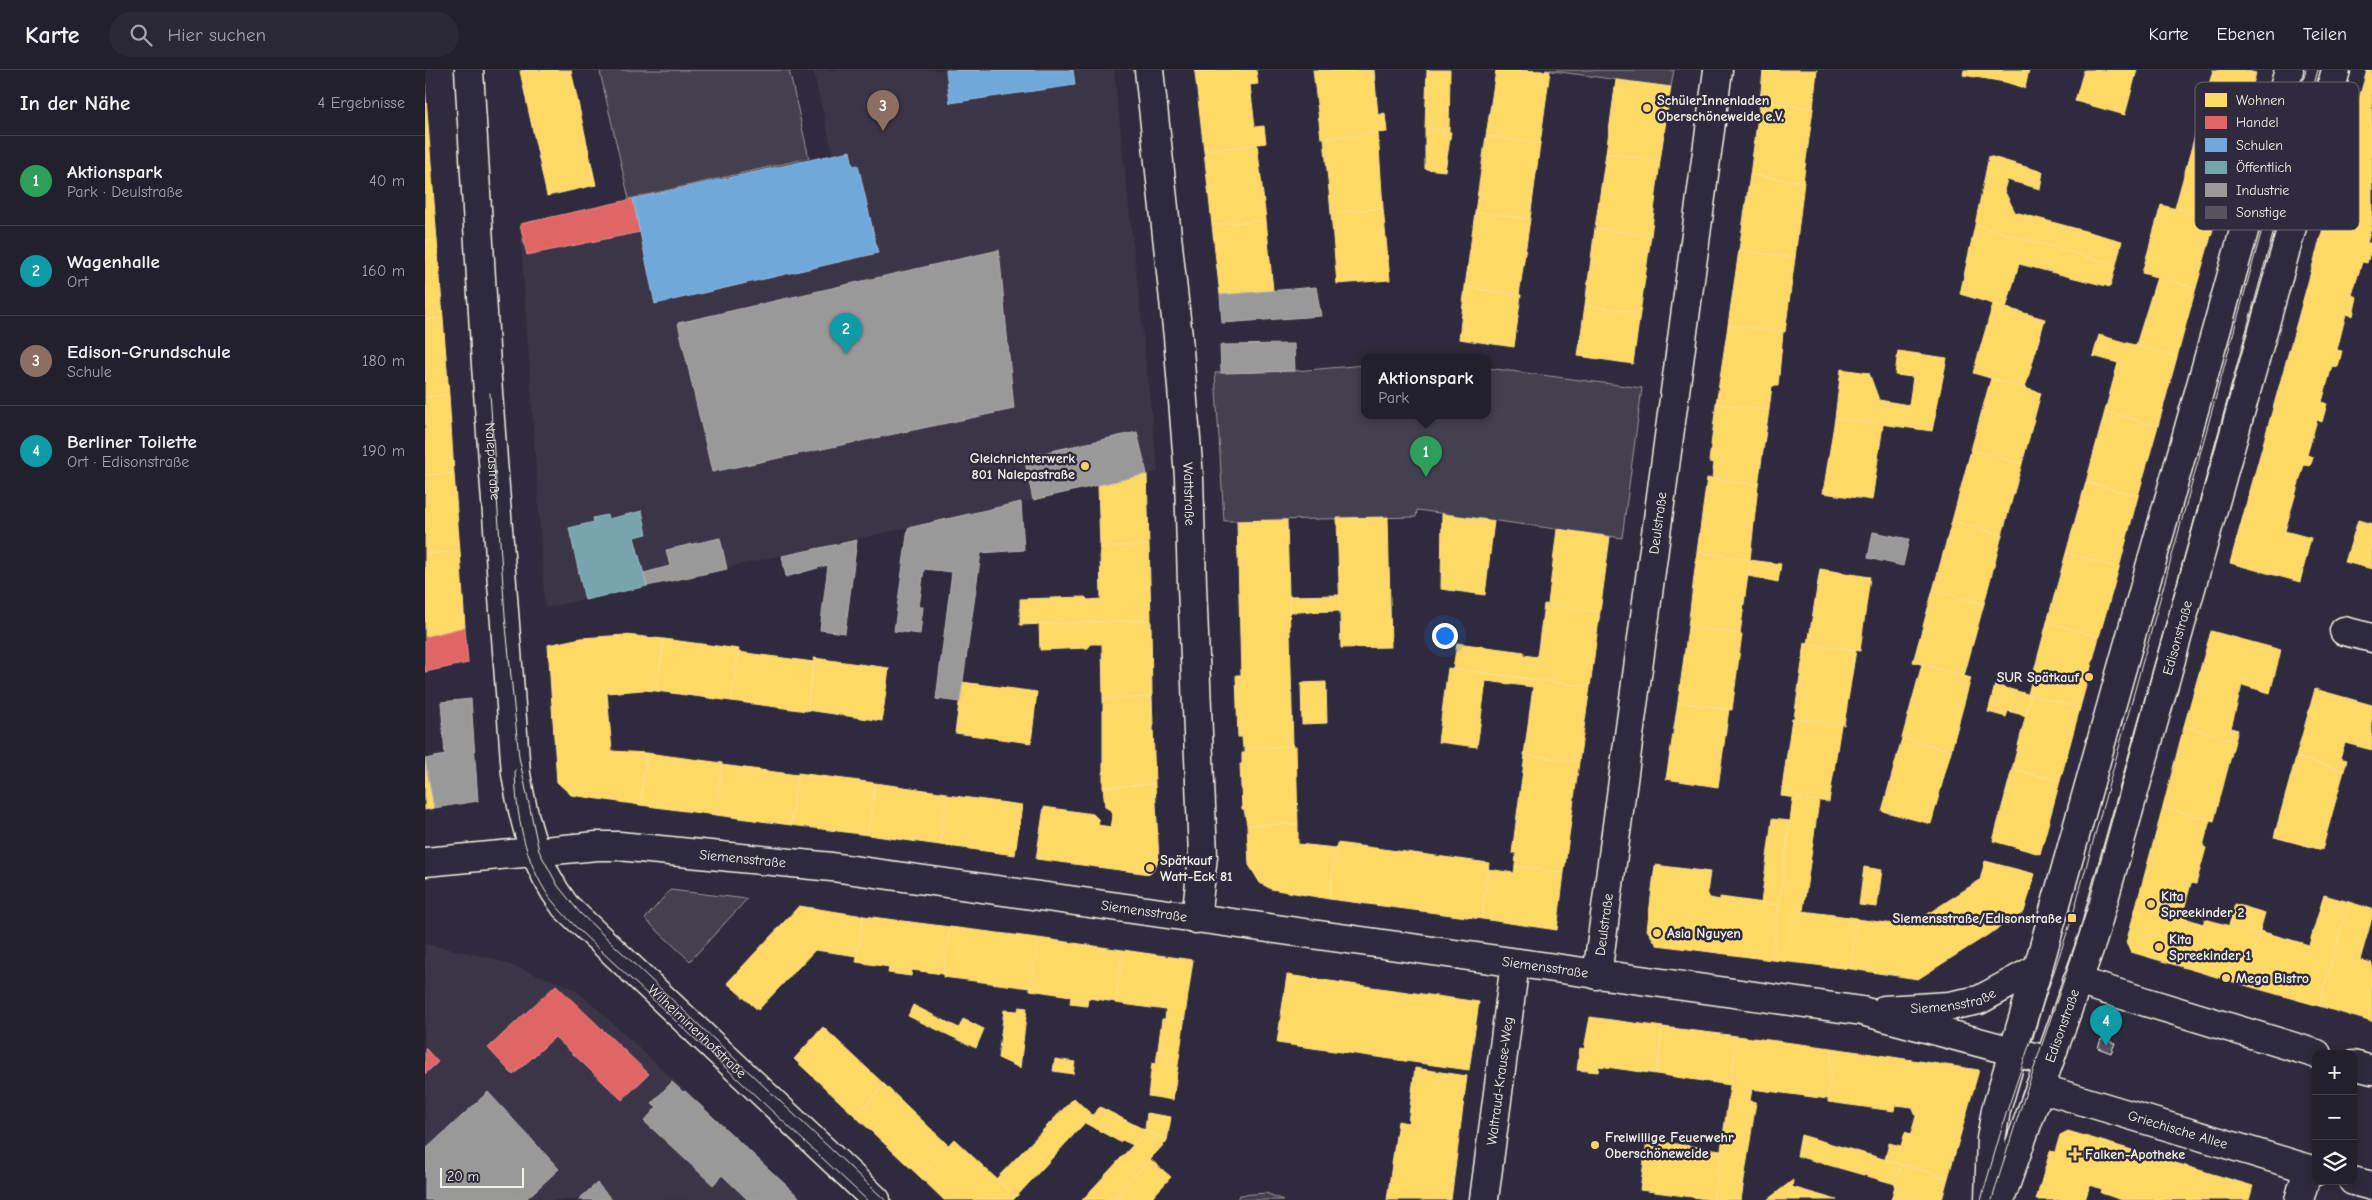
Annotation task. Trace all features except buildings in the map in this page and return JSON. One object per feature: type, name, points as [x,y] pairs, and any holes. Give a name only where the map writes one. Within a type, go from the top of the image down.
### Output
[{"type":"main road","name":"Nalepastraße","points":[[469,70],[486,365],[515,774],[527,833],[534,851]]},
{"type":"main road","name":"Wattstraße","points":[[1149,70],[1178,337],[1189,477],[1203,856],[1196,919]]},
{"type":"main road","name":"Deulstraße","points":[[1597,975],[1718,70]]},
{"type":"main road","points":[[1989,1200],[1993,1124],[2244,230]]},
{"type":"main road","name":"Edisonstraße","points":[[2000,1200],[2103,901],[2291,230]]},
{"type":"main road","points":[[2344,631],[2372,638]]},
{"type":"main road","name":"Siemensstraße","points":[[425,862],[575,847],[619,846],[823,866],[1862,1011],[2049,1061]]},
{"type":"main road","name":"Wilhelminenhofstraße","points":[[534,851],[548,882],[565,906],[876,1200]]},
{"type":"main road","name":"Waltraud-Krause-Weg","points":[[1485,1199],[1515,963]]},
{"type":"main road","name":"Siemensstraße","points":[[1862,1011],[1963,1004],[1991,995],[2038,968]]},
{"type":"main road","points":[[2038,968],[2312,1052]]},
{"type":"main road","points":[[2013,1052],[2039,1088]]},
{"type":"main road","points":[[2357,1065],[2372,1070]]},
{"type":"main road","name":"Griechische Allee","points":[[2039,1088],[2312,1170]]},
{"type":"main road","points":[[2299,1200],[2312,1170]]},
{"type":"main road","points":[[2357,1182],[2372,1186]]},
{"type":"shaded area","points":[[606,70],[789,70],[809,158],[629,199],[600,72]]},
{"type":"shaded area","points":[[813,70],[1114,70],[1158,472],[545,608],[520,224],[833,155]]},
{"type":"shaded area","points":[[1545,70],[1674,70],[1671,87]]},
{"type":"shaded area","points":[[1361,365],[1361,419],[1491,419],[1491,369],[1642,388],[1622,538],[1417,510],[1416,517],[1224,521],[1215,373],[1295,371]]},
{"type":"shaded area","points":[[670,890],[747,899],[690,961],[645,919]]},
{"type":"shaded area","points":[[425,944],[491,958],[571,987],[591,1003],[802,1200],[425,1200]]},
{"type":"shaded area","points":[[1266,1193],[1283,1200],[1236,1200],[1240,1195]]},
{"type":"tram line","points":[[2303,82],[2306,70]]},
{"type":"tram line","points":[[2315,82],[2318,70]]},
{"type":"tram line","points":[[1981,1200],[2006,1114],[2072,918],[2262,230]]},
{"type":"tram line","points":[[1992,1200],[2089,903],[2274,230]]},
{"type":"tram line","points":[[490,393],[505,616],[519,757],[539,851],[558,886],[580,913],[885,1200]]},
{"type":"tram line","points":[[515,770],[517,803],[523,837],[541,884],[554,903],[584,935],[867,1200]]},
{"type":"place","name":"SchülerInnenladen Oberschöneweide e.V.","points":[[1647,108]]},
{"type":"place","name":"Edison-Grundschule","points":[[883,131]]},
{"type":"place","name":"Wagenhalle","points":[[846,354]]},
{"type":"place","name":"Gleichrichterwerk 801 Nalepastraße","points":[[1085,466]]},
{"type":"place","name":"Aktionspark","points":[[1426,477]]},
{"type":"place","name":"SUR Spätkauf","points":[[2089,677]]},
{"type":"place","name":"Spätkauf Watt-Eck 81","points":[[1150,868]]},
{"type":"place","name":"Kita Spreekinder 2","points":[[2151,904]]},
{"type":"place","name":"Siemensstraße/Edisonstraße","points":[[2072,918]]},
{"type":"place","name":"Asia Nguyen","points":[[1657,933]]},
{"type":"place","name":"Kita Spreekinder 1","points":[[2159,947]]},
{"type":"place","name":"Mega Bistro","points":[[2226,978]]},
{"type":"place","name":"Berliner Toilette","points":[[2106,1046]]},
{"type":"place","name":"Freiwillige Feuerwehr Oberschöneweide","points":[[1595,1145]]},
{"type":"place","name":"Falken-Apotheke","points":[[2075,1154]]}]
